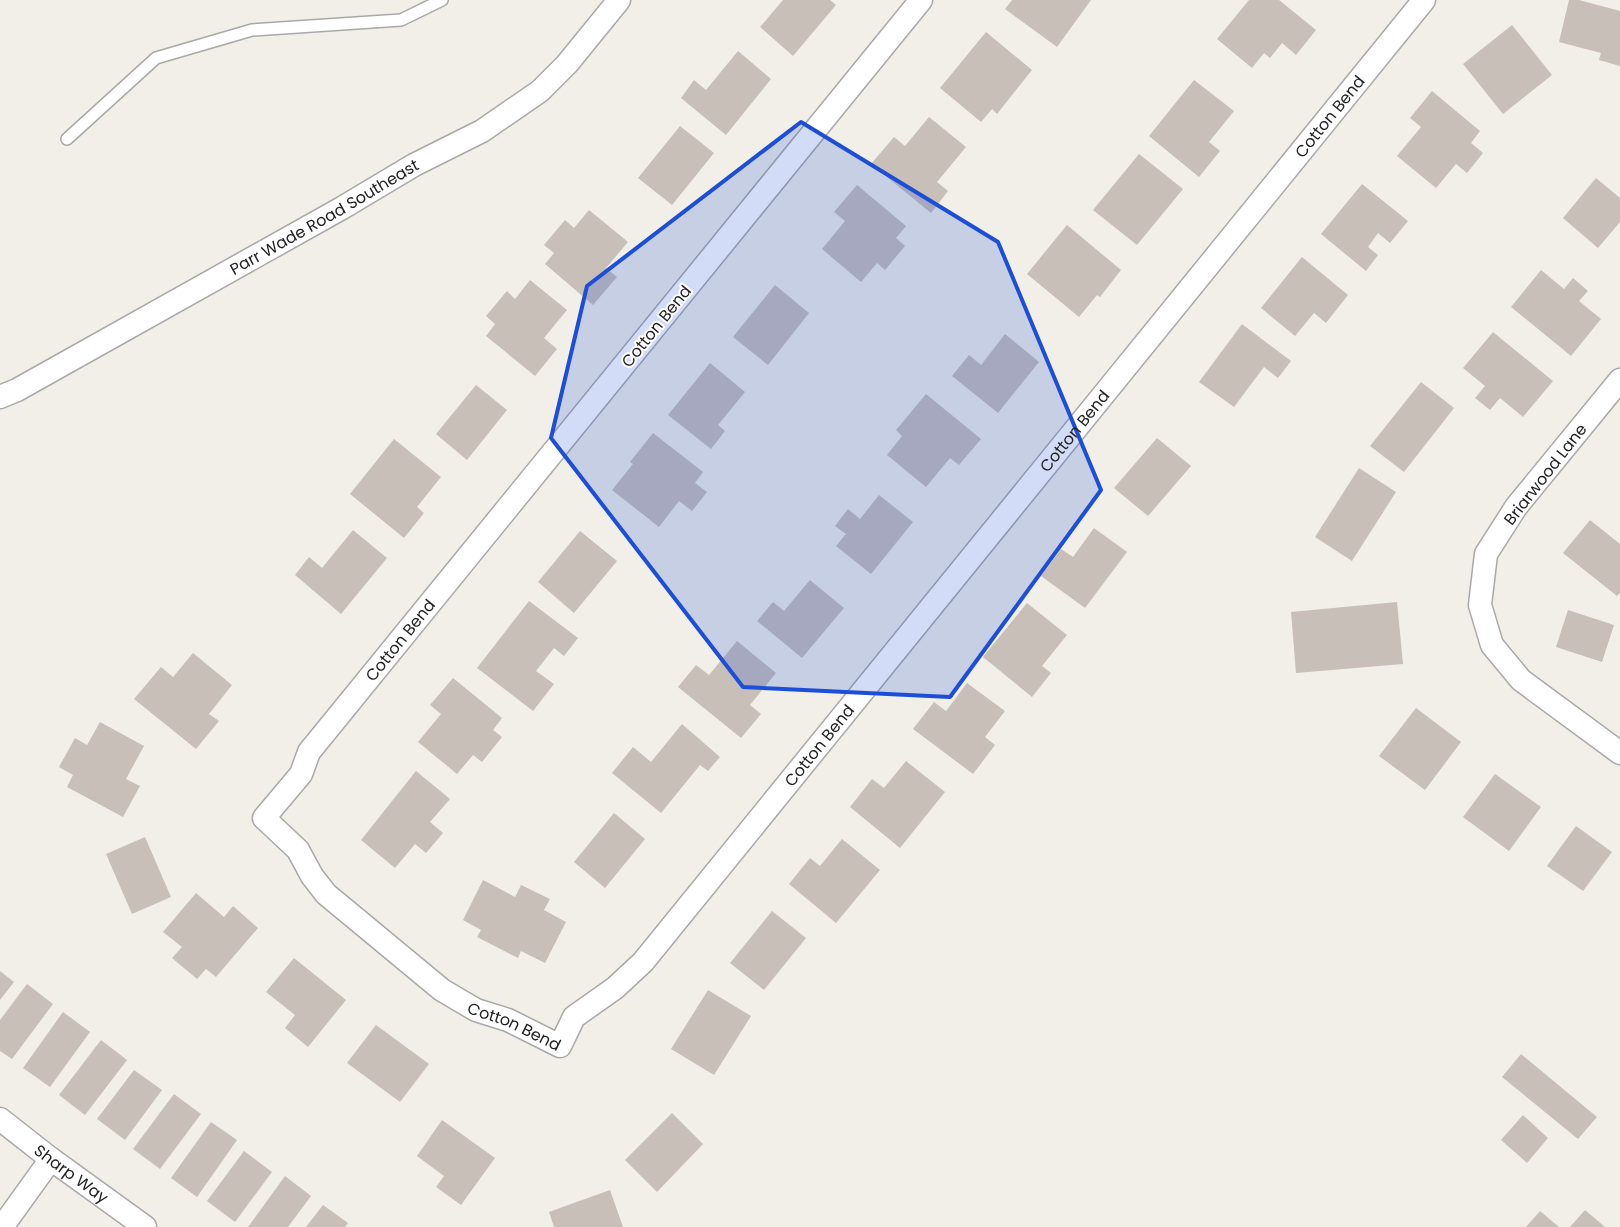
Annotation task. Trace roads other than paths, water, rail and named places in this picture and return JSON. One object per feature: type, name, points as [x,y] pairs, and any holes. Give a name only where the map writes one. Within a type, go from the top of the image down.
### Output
[{"type":"street","name":"Parr Wade Road Southeast","points":[[0,397],[17,390],[414,166],[482,131],[540,91],[567,64],[619,0]]},
{"type":"street","name":"Cotton Bend","points":[[921,0],[309,752],[301,774],[264,818],[298,850],[312,876],[326,894],[442,990],[476,1010],[508,1020],[560,1046],[574,1017],[615,988],[643,962],[1424,0]]},
{"type":"street","name":"Briarwood Lane","points":[[1620,380],[1516,507],[1486,554],[1480,605],[1492,645],[1521,680],[1620,753]]},
{"type":"street","name":"Sharp Way","points":[[0,1119],[141,1226]]},
{"type":"street","points":[[2,1227],[51,1159]]},
{"type":"lane","points":[[67,139],[156,58],[252,30],[401,20],[442,0]]}]
